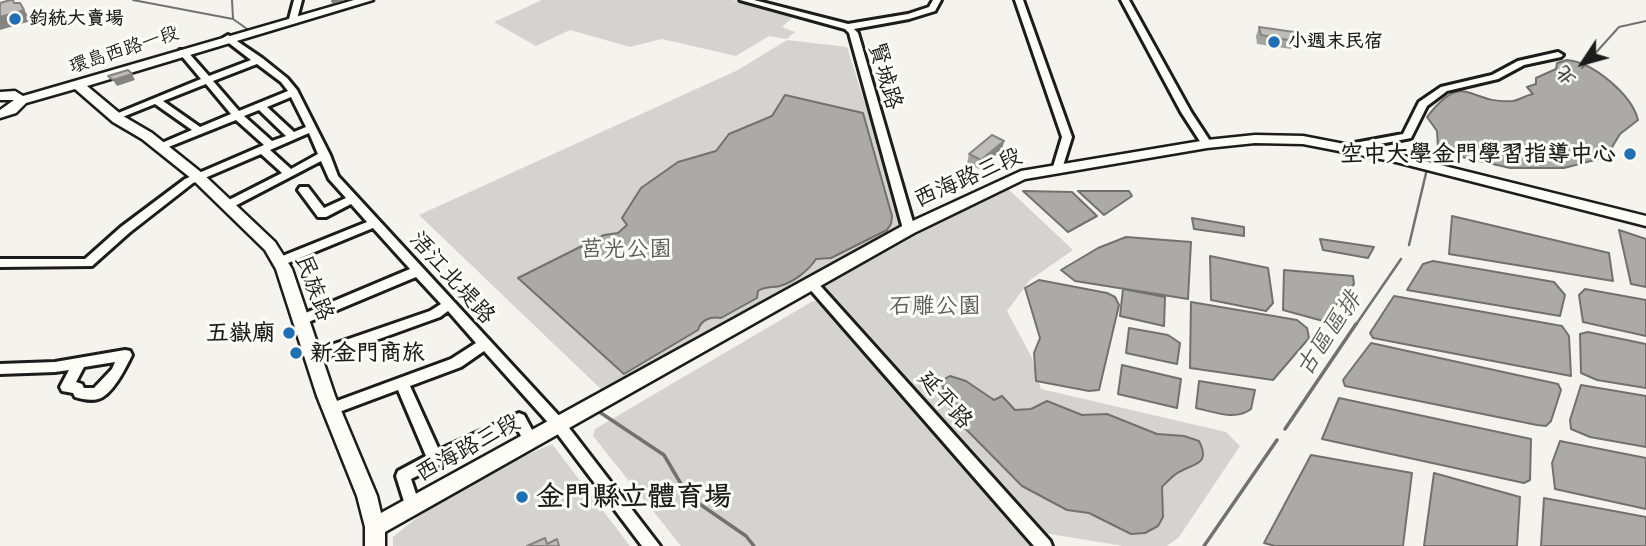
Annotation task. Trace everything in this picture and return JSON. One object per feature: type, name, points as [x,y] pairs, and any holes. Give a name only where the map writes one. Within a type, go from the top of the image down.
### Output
[{"type":"main road","points":[[293,19],[367,0]]},
{"type":"main road","name":"環島西路一段","points":[[21,100],[79,86],[293,19]]},
{"type":"main road","name":"民族路","points":[[79,86],[116,117],[161,147],[193,178],[229,205],[270,246],[279,262],[331,409],[367,496],[375,536]]},
{"type":"main road","points":[[0,96],[15,95],[21,100],[11,110],[0,114]]},
{"type":"main road","name":"西海路三段","points":[[375,536],[412,506],[530,439],[909,229],[1021,174],[1207,144],[1285,139],[1319,141],[1646,221]]},
{"type":"street","points":[[293,19],[298,0]]},
{"type":"street","points":[[744,0],[848,27]]},
{"type":"street","name":"賢城路","points":[[909,229],[848,27],[909,16],[932,9],[937,0]]},
{"type":"street","points":[[1019,0],[1067,137],[1058,167]]},
{"type":"street","points":[[1125,0],[1207,144]]},
{"type":"street","name":"浯江北堤路","points":[[233,37],[284,80],[312,128],[333,177],[558,424],[652,546]]},
{"type":"street","points":[[183,52],[289,173]]},
{"type":"street","points":[[1349,147],[1407,136],[1423,104],[1444,89],[1495,77],[1521,63],[1558,55]]},
{"type":"street","points":[[116,117],[259,60]]},
{"type":"street","points":[[161,147],[293,92]]},
{"type":"street","points":[[157,101],[198,130]]},
{"type":"street","points":[[260,106],[292,136]]},
{"type":"street","points":[[0,263],[88,263],[125,230],[193,178],[312,128]]},
{"type":"street","points":[[229,205],[325,155]]},
{"type":"street","points":[[304,190],[322,214],[353,199]]},
{"type":"street","points":[[279,262],[375,223]]},
{"type":"street","points":[[301,320],[418,271]]},
{"type":"street","name":"延平路","points":[[811,284],[1044,546]]},
{"type":"street","points":[[313,357],[435,314],[448,305]]},
{"type":"street","points":[[331,409],[456,363],[484,344]]},
{"type":"street","points":[[0,369],[79,364]]},
{"type":"street","points":[[402,383],[435,459]]},
{"type":"street","points":[[412,506],[403,476],[519,419],[530,439]]},
{"type":"green space","points":[[542,0],[733,0],[792,18],[782,27],[795,32],[787,39],[769,36],[736,56],[662,39],[630,47],[570,30],[536,46],[494,22]]},
{"type":"green space","name":"莒光公園","points":[[787,40],[847,47],[905,229],[605,393],[419,215],[738,70]]},
{"type":"green space","name":"石雕公園","points":[[1005,186],[1073,250],[1030,280],[1007,311],[1031,356],[1041,389],[1226,432],[1240,446],[1179,537],[1167,546],[1123,546],[1038,532],[823,287]]},
{"type":"green space","points":[[813,301],[820,302],[1033,546],[681,546],[593,436],[595,429]]},
{"type":"green space","name":"金門縣立體育場","points":[[552,444],[630,546],[393,546],[393,537],[449,496],[489,473]]},
{"type":"shaded area","points":[[1567,60],[1588,67],[1610,81],[1634,110],[1638,120],[1620,134],[1606,157],[1564,168],[1510,168],[1449,154],[1438,148],[1437,131],[1427,117],[1450,94],[1459,91],[1498,101],[1516,100],[1533,94],[1527,87],[1536,84],[1536,78],[1556,69],[1557,63]]},
{"type":"shaded area","points":[[785,95],[863,113],[892,216],[887,230],[831,258],[816,259],[796,279],[780,286],[761,289],[757,298],[721,318],[706,320],[698,330],[624,374],[518,278],[604,235],[618,233],[627,225],[622,218],[641,188],[678,162],[716,151],[729,134],[772,116]]},
{"type":"shaded area","points":[[1023,191],[1072,192],[1097,216],[1068,232]]},
{"type":"shaded area","points":[[1078,191],[1129,191],[1132,196],[1104,215]]},
{"type":"shaded area","points":[[1452,216],[1609,253],[1613,281],[1449,254]]},
{"type":"shaded area","points":[[1192,218],[1244,227],[1244,236],[1194,229]]},
{"type":"shaded area","points":[[1619,230],[1646,239],[1646,287],[1631,284]]},
{"type":"shaded area","points":[[1126,237],[1191,242],[1188,299],[1075,281],[1061,270],[1098,248]]},
{"type":"shaded area","points":[[1320,239],[1374,247],[1368,258],[1323,250]]},
{"type":"shaded area","points":[[1210,256],[1268,268],[1273,303],[1266,311],[1211,300]]},
{"type":"shaded area","points":[[1433,261],[1554,282],[1565,295],[1560,316],[1407,290],[1423,264]]},
{"type":"shaded area","points":[[1284,270],[1353,276],[1354,284],[1323,321],[1283,310]]},
{"type":"shaded area","points":[[1039,280],[1107,293],[1115,297],[1119,305],[1099,390],[1089,391],[1036,381],[1034,353],[1040,338],[1025,288]]},
{"type":"shaded area","points":[[1123,289],[1165,297],[1164,326],[1120,316]]},
{"type":"shaded area","points":[[1585,289],[1646,300],[1646,336],[1583,322],[1579,295]]},
{"type":"shaded area","points":[[1394,296],[1562,326],[1569,336],[1571,376],[1373,338],[1370,333]]},
{"type":"shaded area","points":[[1191,302],[1297,320],[1307,328],[1309,338],[1273,380],[1190,368]]},
{"type":"shaded area","points":[[1129,328],[1168,335],[1180,343],[1177,364],[1126,353]]},
{"type":"shaded area","points":[[1588,332],[1646,344],[1646,388],[1597,380],[1581,373],[1580,334]]},
{"type":"shaded area","points":[[1371,343],[1558,384],[1561,390],[1551,421],[1546,426],[1537,425],[1345,386],[1343,380]]},
{"type":"shaded area","points":[[1122,365],[1181,379],[1177,408],[1118,394]]},
{"type":"shaded area","points":[[950,376],[966,381],[994,400],[1002,396],[1015,410],[1031,409],[1047,401],[1082,415],[1107,414],[1157,434],[1184,436],[1199,441],[1202,459],[1177,473],[1162,487],[1163,517],[1158,526],[1145,533],[1131,534],[1089,513],[1067,510],[1022,486],[951,414],[941,381]]},
{"type":"shaded area","points":[[1199,381],[1255,390],[1251,409],[1232,415],[1196,408]]},
{"type":"shaded area","points":[[1581,385],[1646,396],[1646,447],[1590,437],[1571,429],[1570,420]]},
{"type":"shaded area","points":[[1339,398],[1531,439],[1530,480],[1524,483],[1322,439]]},
{"type":"shaded area","points":[[1560,441],[1646,458],[1646,509],[1555,489],[1552,463]]},
{"type":"shaded area","points":[[1311,455],[1412,473],[1403,546],[1275,546],[1264,543]]},
{"type":"shaded area","points":[[1434,473],[1520,497],[1517,546],[1424,546]]},
{"type":"shaded area","points":[[1544,498],[1646,517],[1646,546],[1541,546]]},
{"type":"building","points":[[10,0],[20,3],[24,10],[0,17],[0,3]]},
{"type":"building","points":[[1259,27],[1294,32],[1294,41],[1261,35]]},
{"type":"building","points":[[128,70],[132,74],[113,80],[108,76]]},
{"type":"building","points":[[992,135],[1004,141],[981,160],[969,154]]},
{"type":"building","points":[[545,538],[547,544],[557,539],[559,546],[527,546]]},
{"type":"waterway","points":[[133,0],[233,19],[250,31]]},
{"type":"waterway","points":[[232,0],[233,18]]},
{"type":"waterway","name":"古區區排","points":[[1582,68],[1619,27],[1646,21]]},
{"type":"waterway","name":"古區區排","points":[[1409,245],[1427,169]]},
{"type":"waterway","name":"古區區排","points":[[1355,326],[1401,259]]},
{"type":"waterway","name":"古區區排","points":[[1285,429],[1356,324]]},
{"type":"waterway","points":[[598,411],[664,455],[688,496],[746,536],[754,546]]},
{"type":"waterway","name":"古區區排","points":[[1204,546],[1277,440]]},
{"type":"place","name":"鈞統大賣場","points":[[15,19]]},
{"type":"place","name":"小週末民宿","points":[[1274,42]]},
{"type":"place","name":"空中大學金門學習指導中心","points":[[1630,154]]},
{"type":"place","name":"五嶽廟","points":[[289,333]]},
{"type":"place","name":"新金門商旅","points":[[296,353]]},
{"type":"place","name":"金門縣立體育場","points":[[522,497]]}]
